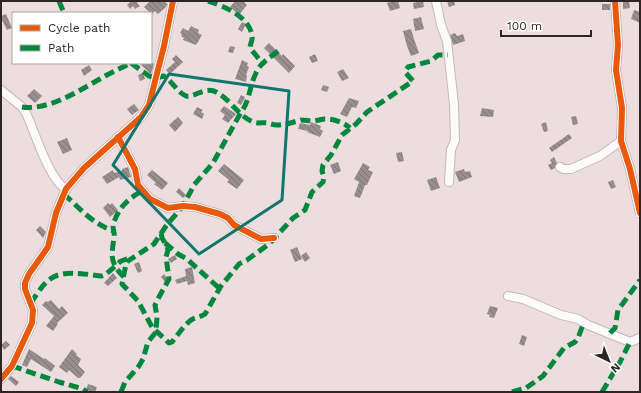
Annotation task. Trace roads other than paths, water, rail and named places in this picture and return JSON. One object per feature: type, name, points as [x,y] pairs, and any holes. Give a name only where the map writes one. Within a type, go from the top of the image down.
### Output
[{"type":"street","points":[[1,379],[12,366],[32,323],[33,310],[24,289],[25,283],[29,274],[48,247],[56,213],[66,189],[84,168],[141,117],[149,106],[164,46],[173,1]]},
{"type":"street","points":[[436,1],[446,41],[455,110],[455,140],[452,150],[449,182]]},
{"type":"street","points":[[615,1],[618,34],[616,70],[622,108],[621,141],[630,169],[640,213]]},
{"type":"street","points":[[1,90],[22,107],[26,113],[49,169],[61,186],[66,189]]},
{"type":"street","points":[[118,137],[135,169],[138,185],[150,199],[168,208],[183,206],[195,207],[220,214],[228,218],[234,225],[261,239],[274,238]]},
{"type":"street","points":[[560,167],[564,169],[571,169],[600,156],[621,141]]},
{"type":"street","points":[[508,296],[523,299],[561,315],[578,319],[588,326],[630,342],[640,338]]}]
